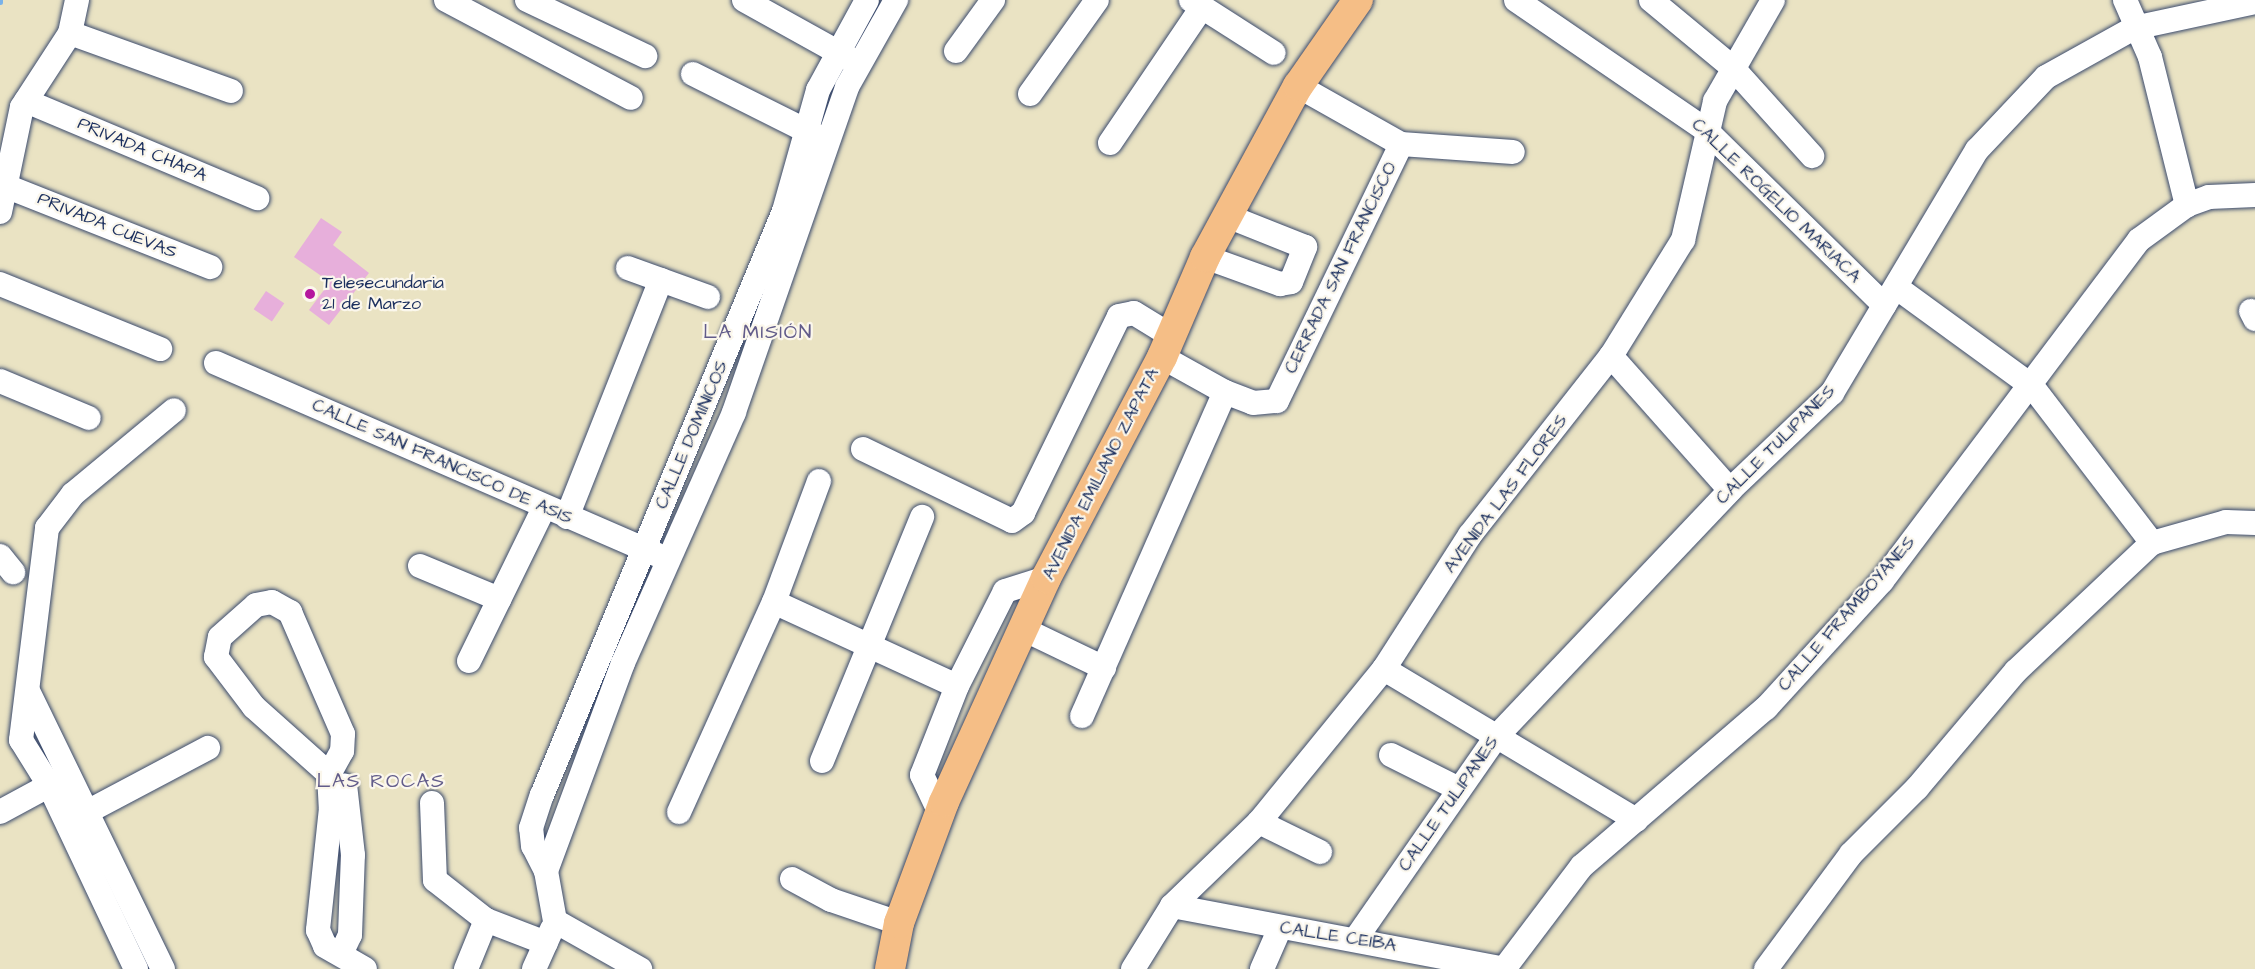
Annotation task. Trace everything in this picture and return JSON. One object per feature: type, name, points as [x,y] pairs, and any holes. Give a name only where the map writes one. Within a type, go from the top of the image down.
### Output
[{"type":"main road","name":"AVENIDA EMILIANO ZAPATA","points":[[890,969],[899,923],[940,813],[1046,578],[1166,346],[1205,257],[1227,216],[1298,86],[1358,0]]},
{"type":"street","points":[[0,212],[3,185],[26,101],[70,33],[77,0]]},
{"type":"street","points":[[447,0],[631,98]]},
{"type":"street","points":[[526,0],[645,56]]},
{"type":"street","points":[[744,0],[838,51],[859,65]]},
{"type":"street","name":"CALLE DOMINICOS","points":[[555,921],[546,871],[533,846],[531,828],[784,211],[818,90],[867,0]]},
{"type":"street","name":"CALLE DOMINICOS","points":[[546,871],[623,663],[669,560],[767,321],[859,65],[896,0]]},
{"type":"street","points":[[956,51],[993,0]]},
{"type":"street","points":[[1030,94],[1097,0]]},
{"type":"street","name":"CALLE ROGELIO MARIACA","points":[[1516,0],[1706,130],[1890,296],[2032,386],[2152,543]]},
{"type":"street","points":[[1651,0],[1732,67],[1812,156]]},
{"type":"street","name":"AVENIDA LAS FLORES","points":[[1133,969],[1172,906],[1259,822],[1384,669],[1470,535],[1611,356],[1683,240],[1698,191],[1706,130],[1732,67],[1773,0]]},
{"type":"street","points":[[2125,0],[2134,28],[2150,57],[2187,205]]},
{"type":"street","name":"CALLE TULIPANES","points":[[1357,937],[1496,737],[1730,490],[1832,393],[1977,150],[2046,77],[2134,28],[2255,2]]},
{"type":"street","points":[[1110,143],[1196,4],[1274,53]]},
{"type":"street","points":[[70,33],[231,91]]},
{"type":"street","points":[[693,74],[806,132],[831,142]]},
{"type":"street","name":"CERRADA SAN FRANCISCO","points":[[1225,392],[1253,403],[1277,401],[1401,144],[1298,86]]},
{"type":"street","name":"PRIVADA CHAPA","points":[[26,101],[257,198]]},
{"type":"street","points":[[1401,144],[1513,152]]},
{"type":"street","name":"PRIVADA CUEVAS","points":[[3,185],[210,267]]},
{"type":"street","name":"CALLE FRAMBOYANES","points":[[1504,969],[1582,866],[1766,708],[1874,589],[2032,386],[2139,240],[2187,205],[2209,197],[2255,195]]},
{"type":"street","points":[[1205,257],[1280,285],[1291,282],[1305,247],[1227,216]]},
{"type":"street","points":[[628,268],[708,297]]},
{"type":"street","points":[[567,517],[661,280]]},
{"type":"street","points":[[0,284],[160,349]]},
{"type":"street","points":[[743,313],[767,321]]},
{"type":"street","points":[[863,449],[1012,520],[1023,513],[1119,316],[1134,314],[1166,346],[1225,392],[1082,716]]},
{"type":"street","points":[[1611,356],[1730,490]]},
{"type":"street","name":"CALLE SAN FRANCISCO DE ASIS","points":[[216,363],[544,508],[669,560]]},
{"type":"street","points":[[0,381],[89,418]]},
{"type":"street","points":[[163,969],[106,887],[21,740],[47,528],[73,494],[174,410]]},
{"type":"street","points":[[679,812],[774,602],[819,481]]},
{"type":"street","points":[[469,662],[544,508]]},
{"type":"street","points":[[822,760],[871,647],[922,517]]},
{"type":"street","points":[[1766,969],[1851,854],[1917,788],[2016,671],[2152,543],[2226,522],[2255,523]]},
{"type":"street","points":[[420,566],[499,599]]},
{"type":"street","points":[[940,813],[922,775],[957,686],[1005,591],[1046,578]]},
{"type":"street","points":[[329,774],[254,707],[216,657],[220,637],[256,605],[272,602],[290,612],[343,734],[342,751],[353,855],[350,935],[341,954]]},
{"type":"street","points":[[774,602],[957,686]]},
{"type":"street","points":[[1023,628],[1104,668]]},
{"type":"street","points":[[1384,669],[1636,820]]},
{"type":"street","points":[[28,689],[44,732],[71,774],[87,812],[106,887],[136,969]]},
{"type":"street","points":[[87,812],[208,748]]},
{"type":"street","points":[[342,751],[329,774],[331,808],[318,930],[325,946],[365,969]]},
{"type":"street","points":[[1391,754],[1458,789]]},
{"type":"street","points":[[0,812],[71,774]]},
{"type":"street","points":[[432,803],[435,880],[486,920],[546,943]]},
{"type":"street","points":[[1259,822],[1320,852]]},
{"type":"street","points":[[792,879],[831,900],[899,923]]},
{"type":"street","name":"CALLE CEIBA","points":[[1172,906],[1280,928],[1357,937],[1504,969]]},
{"type":"street","points":[[466,969],[486,920]]},
{"type":"street","points":[[534,969],[555,921],[640,969]]},
{"type":"street","points":[[1262,969],[1280,928]]},
{"type":"building","points":[[321,218],[342,232],[333,245],[369,273],[329,325],[309,310],[330,282],[294,257]]},
{"type":"building","points":[[266,291],[284,303],[272,322],[254,309]]},
{"type":"place","name":"Telesecundaria 21 de Marzo","points":[[310,294]]},
{"type":"district","name":"LA MISIÓN","points":[[758,332]]},
{"type":"district","name":"LAS ROCAS","points":[[381,781]]}]
